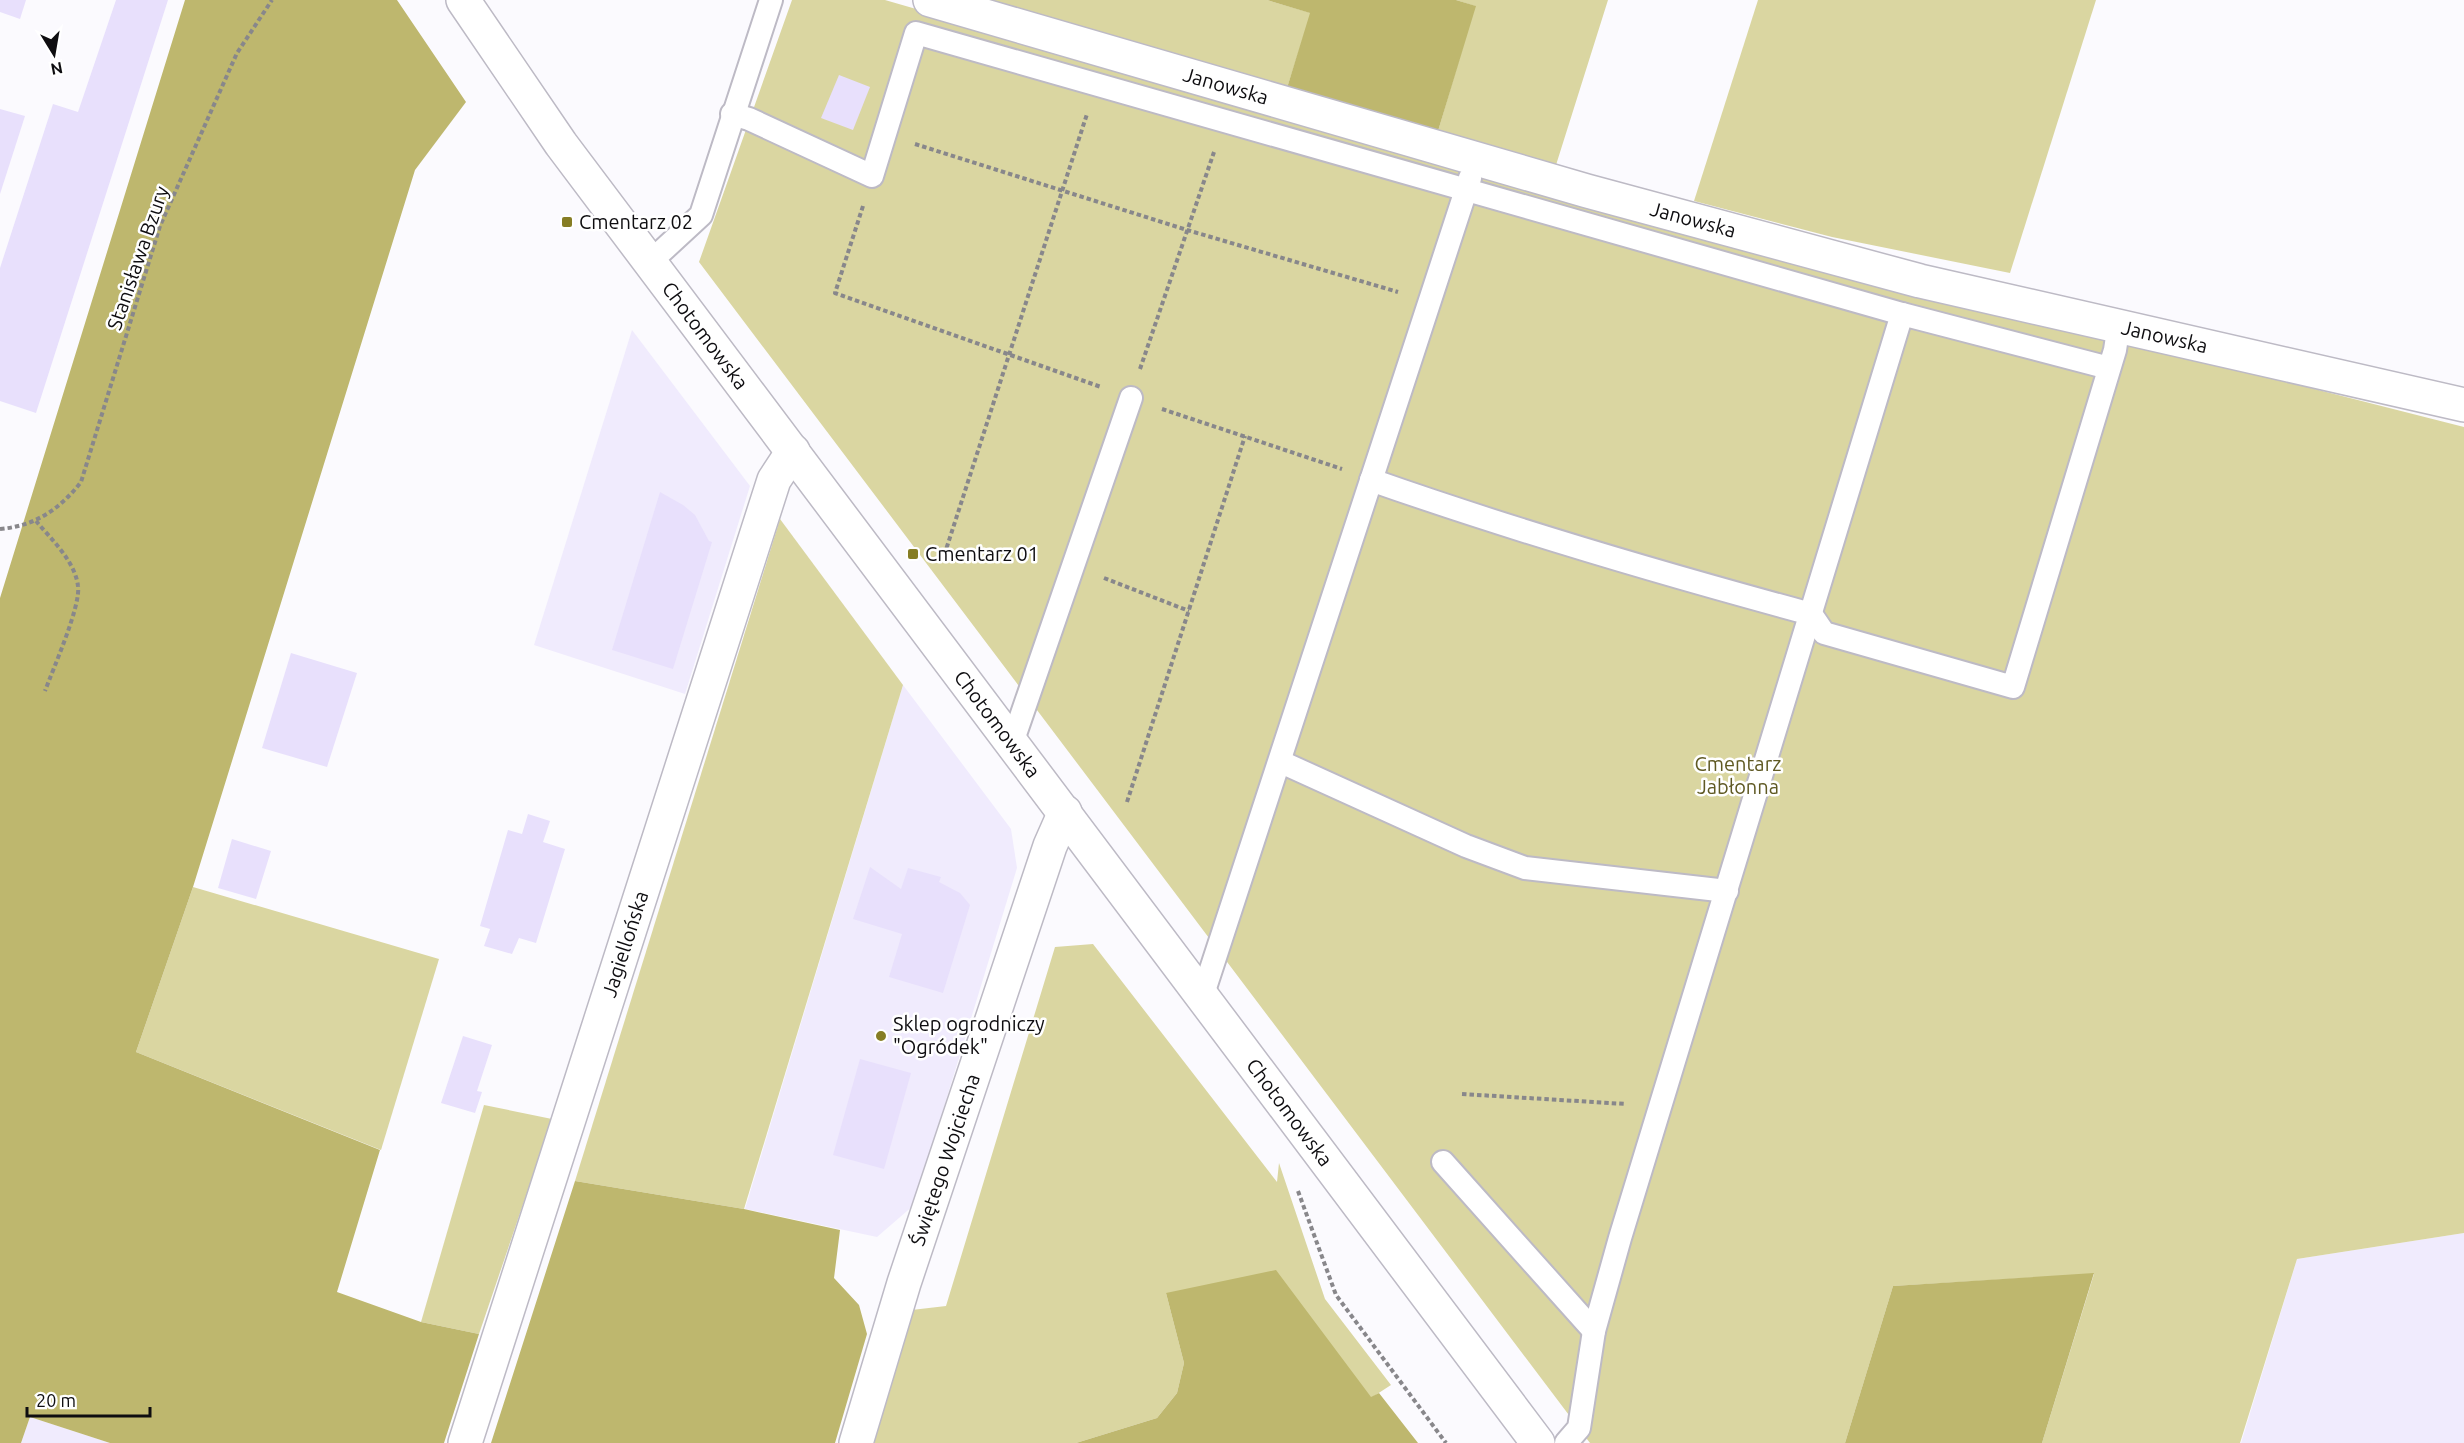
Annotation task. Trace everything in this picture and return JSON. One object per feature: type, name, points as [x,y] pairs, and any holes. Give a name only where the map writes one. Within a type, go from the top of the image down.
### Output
[{"type":"street","name":"Chotomowska","points":[[462,0],[561,144],[1538,1443]]},
{"type":"street","name":"Janowska","points":[[930,0],[1587,191],[1920,281],[2119,324],[2464,405]]},
{"type":"street","name":"Jagiellońska","points":[[465,1443],[774,480],[794,451]]},
{"type":"street","name":"Świętego Wojciecha","points":[[856,1443],[904,1283],[1050,846],[1065,812]]},
{"type":"lane","points":[[650,262],[701,215],[771,0]]},
{"type":"lane","points":[[732,114],[749,119],[872,176],[916,33],[1902,314],[2109,368]]},
{"type":"lane","points":[[1202,997],[1281,762],[1476,159]]},
{"type":"lane","points":[[1566,1443],[1579,1428],[1594,1331],[1660,1106],[1902,314]]},
{"type":"lane","points":[[1371,480],[1494,522],[1693,582],[1811,614],[1824,633],[2013,687],[2109,368],[2119,324]]},
{"type":"lane","points":[[1012,743],[1131,398]]},
{"type":"lane","points":[[1281,762],[1466,846],[1525,868],[1727,891]]},
{"type":"lane","points":[[1443,1162],[1594,1331]]},
{"type":"path","name":"Stanisława Bzury","points":[[0,529],[36,521],[53,511],[81,482],[160,226],[237,53],[272,0]]},
{"type":"path","points":[[942,562],[1097,85]]},
{"type":"path","points":[[1131,398],[1225,121]]},
{"type":"path","points":[[885,135],[1187,230],[1430,301]]},
{"type":"path","points":[[872,176],[835,293],[1371,480]]},
{"type":"path","points":[[1127,802],[1245,436]]},
{"type":"path","points":[[36,521],[63,553],[78,587],[76,602],[45,692]]},
{"type":"path","points":[[1072,566],[1189,611]]},
{"type":"path","points":[[1462,1094],[1660,1106]]},
{"type":"shaded area","points":[[185,0],[397,0],[466,102],[415,170],[193,887],[136,1052],[380,1150],[337,1292],[421,1322],[479,1334],[444,1443],[110,1443],[30,1417],[21,1443],[0,1443],[0,598]]},
{"type":"shaded area","points":[[1267,0],[1456,0],[1476,6],[1438,131],[1287,88],[1310,13]]},
{"type":"shaded area","points":[[632,330],[750,486],[685,694],[534,645]]},
{"type":"shaded area","name":"Sklep ogrodniczy \"Ogródek\"","points":[[903,685],[1011,829],[1017,868],[914,1205],[877,1237],[745,1209]]},
{"type":"shaded area","points":[[575,1181],[744,1209],[840,1230],[834,1278],[859,1305],[867,1334],[835,1443],[491,1443]]},
{"type":"shaded area","points":[[2464,1233],[2464,1443],[2241,1443],[2297,1259]]},
{"type":"shaded area","points":[[1276,1270],[1371,1397],[1379,1393],[1418,1443],[1076,1443],[1157,1418],[1177,1393],[1184,1363],[1166,1293]]},
{"type":"shaded area","points":[[2094,1273],[2042,1443],[1845,1443],[1893,1286]]},
{"type":"shaded area","points":[[30,1417],[110,1443],[21,1443]]},
{"type":"green space","name":"Cmentarz Jabłonna","points":[[792,0],[885,0],[1597,206],[2464,427],[2464,1233],[2297,1259],[2240,1443],[2042,1443],[2094,1274],[1893,1286],[1845,1443],[1590,1443],[699,262]]},
{"type":"green space","points":[[975,0],[1267,0],[1311,13],[1287,88]]},
{"type":"green space","points":[[1456,0],[1608,0],[1556,165],[1438,131],[1475,6]]},
{"type":"green space","points":[[1758,0],[2096,0],[2010,273],[1832,237],[1694,201]]},
{"type":"green space","points":[[780,519],[903,685],[744,1209],[575,1181]]},
{"type":"green space","points":[[193,887],[439,959],[381,1150],[136,1052]]},
{"type":"green space","points":[[1093,944],[1277,1182],[1279,1163],[1325,1299],[1391,1385],[1371,1398],[1166,1293],[1184,1363],[1177,1393],[1157,1418],[1076,1443],[865,1443],[903,1311],[946,1306],[1055,947]]},
{"type":"green space","points":[[484,1105],[552,1119],[479,1334],[421,1322]]},
{"type":"building","points":[[0,0],[26,0],[20,19],[0,12]]},
{"type":"building","points":[[116,0],[168,0],[36,413],[0,401],[0,268],[53,104],[78,112]]},
{"type":"building","points":[[839,75],[870,87],[853,130],[821,118]]},
{"type":"building","points":[[0,109],[25,116],[0,194]]},
{"type":"building","points":[[660,492],[695,515],[709,541],[712,542],[673,669],[612,650]]},
{"type":"building","points":[[291,653],[357,673],[327,767],[262,748]]},
{"type":"building","points":[[528,814],[550,821],[543,842],[565,849],[536,943],[519,938],[512,954],[484,946],[490,929],[480,926],[508,830],[522,834]]},
{"type":"building","points":[[232,839],[271,851],[256,899],[218,888]]},
{"type":"building","points":[[870,867],[901,889],[908,868],[941,877],[939,882],[960,893],[970,905],[943,993],[889,977],[902,934],[853,919]]},
{"type":"building","points":[[463,1036],[492,1045],[477,1091],[482,1092],[475,1113],[441,1103]]},
{"type":"building","points":[[860,1059],[911,1073],[884,1169],[833,1155]]},
{"type":"place","name":"Cmentarz 02","points":[[567,222]]},
{"type":"place","name":"Cmentarz 01","points":[[913,554]]},
{"type":"place","name":"Sklep ogrodniczy \"Ogródek\"","points":[[881,1036]]}]
